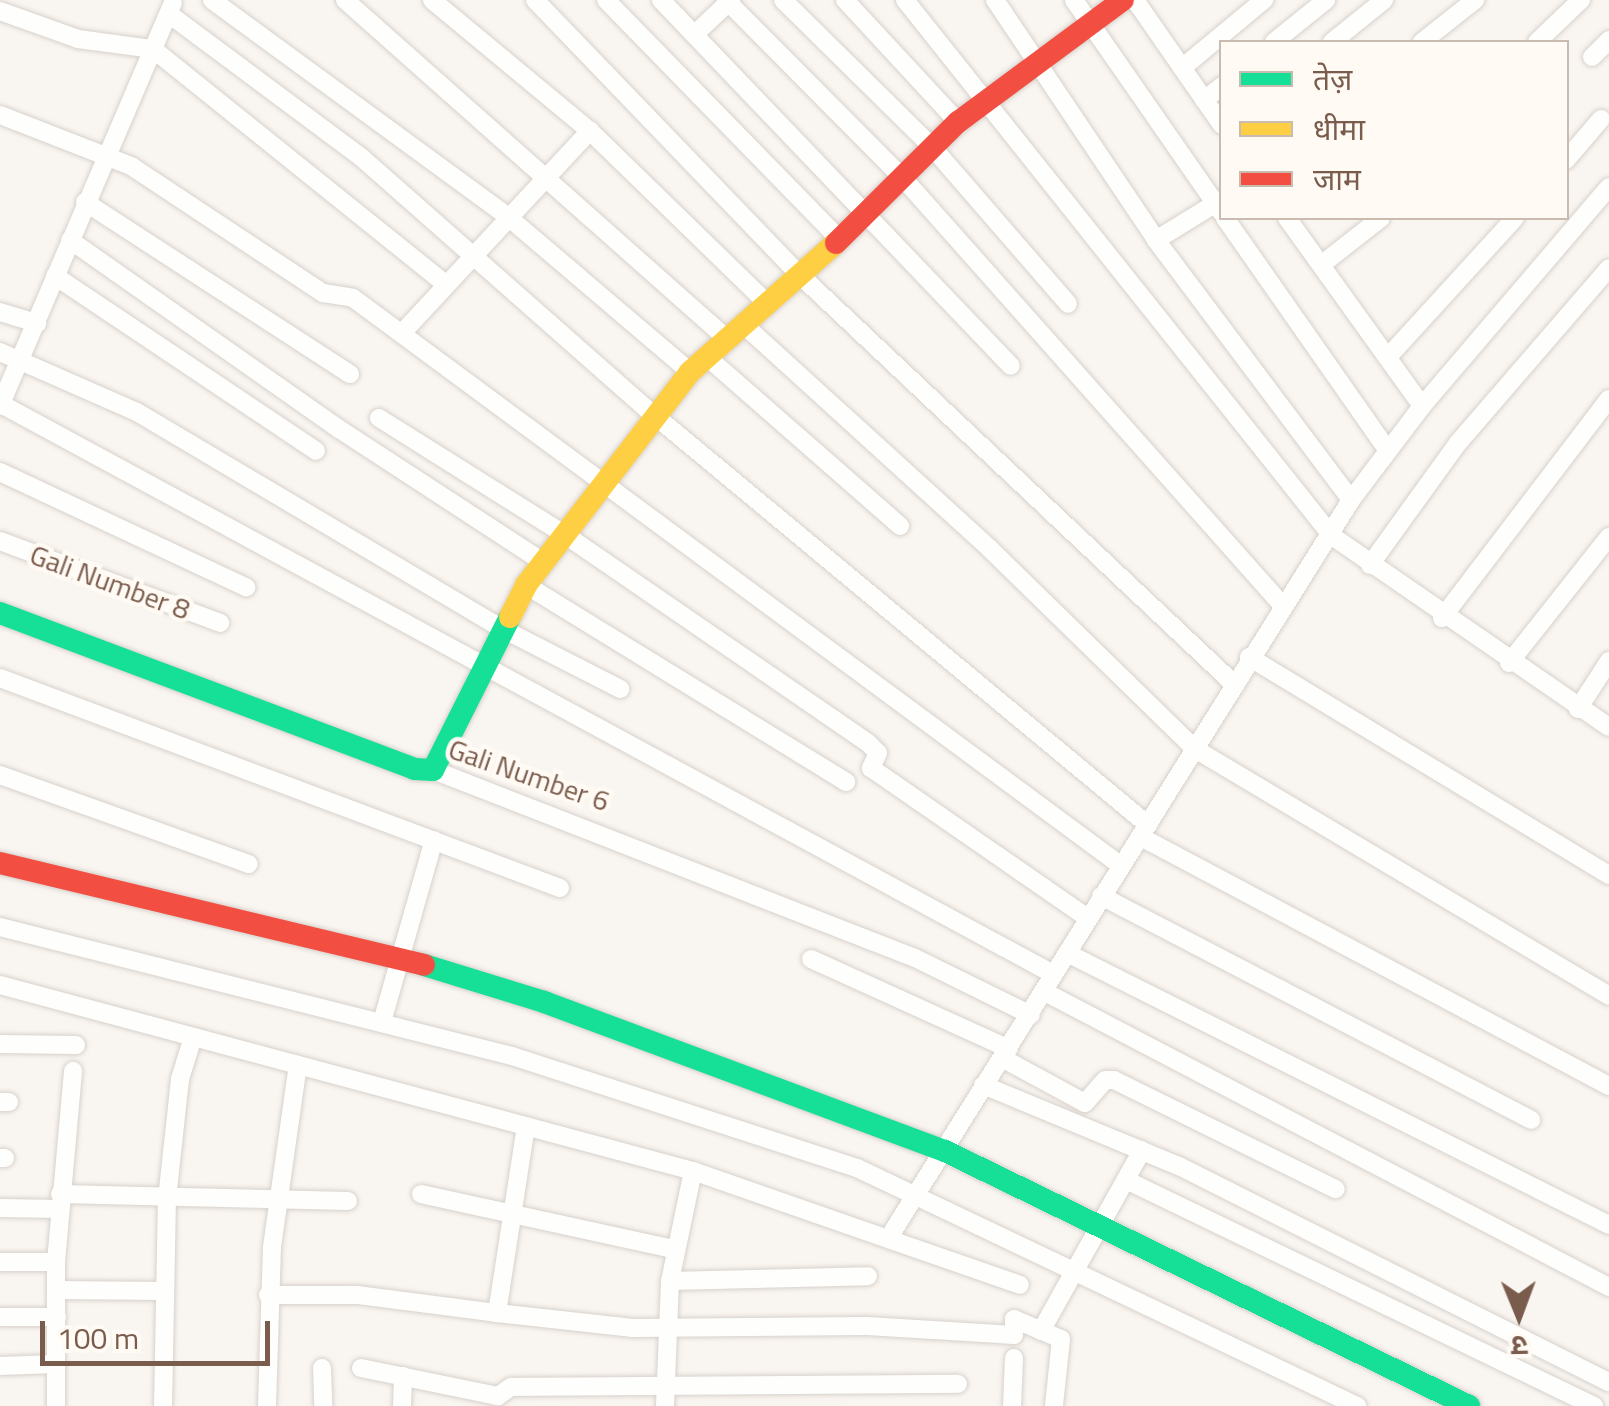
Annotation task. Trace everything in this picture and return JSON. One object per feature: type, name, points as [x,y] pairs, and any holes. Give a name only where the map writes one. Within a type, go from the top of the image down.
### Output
[{"type":"street","points":[[212,0],[507,216],[900,526]]},
{"type":"street","points":[[345,0],[546,176],[989,548],[1194,750],[1609,996]]},
{"type":"street","points":[[432,0],[590,131],[767,303]]},
{"type":"street","points":[[535,0],[801,276],[1234,684]]},
{"type":"street","points":[[606,0],[840,240]]},
{"type":"street","points":[[661,0],[1011,366]]},
{"type":"street","points":[[783,0],[933,148],[1068,304]]},
{"type":"street","points":[[845,0],[958,122]]},
{"type":"street","points":[[905,0],[988,96],[1332,536],[1442,618],[1609,727]]},
{"type":"street","points":[[995,0],[1156,240],[1351,500]]},
{"type":"street","points":[[1074,0],[1219,206]]},
{"type":"street","points":[[433,770],[501,628],[526,585],[600,484],[698,364],[840,240],[988,96],[1123,0]]},
{"type":"street","points":[[1135,0],[1219,121]]},
{"type":"street","points":[[1182,68],[1264,0]]},
{"type":"street","points":[[1276,40],[1326,0]]},
{"type":"street","points":[[1334,40],[1384,0]]},
{"type":"street","points":[[1434,39],[1475,0]]},
{"type":"street","points":[[1539,40],[1581,0]]},
{"type":"street","points":[[695,34],[728,1],[903,178],[1284,606]]},
{"type":"street","points":[[1609,1086],[1145,831],[654,415],[362,158],[172,7],[104,155],[37,323],[2,398],[484,668],[761,811],[1048,982],[1609,1286]]},
{"type":"street","points":[[0,11],[78,38],[153,49],[443,282]]},
{"type":"street","points":[[1592,57],[1609,40]]},
{"type":"street","points":[[1204,100],[1219,88]]},
{"type":"street","points":[[0,116],[132,166],[324,293],[353,298],[600,484],[798,622],[984,771],[1120,866]]},
{"type":"street","points":[[1569,157],[1601,120]]},
{"type":"street","points":[[403,332],[443,282],[590,131]]},
{"type":"street","points":[[888,1239],[1031,1015],[1086,917],[1145,831],[1249,657],[1332,536],[1351,500],[1422,406],[1609,187]]},
{"type":"street","points":[[85,202],[350,374]]},
{"type":"street","points":[[1156,240],[1219,210]]},
{"type":"street","points":[[1229,220],[1387,449]]},
{"type":"street","points":[[1321,265],[1377,220]]},
{"type":"street","points":[[1296,221],[1321,265],[1422,406]]},
{"type":"street","points":[[1388,357],[1505,221]]},
{"type":"street","points":[[70,240],[338,430],[542,562]]},
{"type":"street","points":[[1370,565],[1458,443],[1609,268]]},
{"type":"street","points":[[55,276],[316,451]]},
{"type":"street","points":[[0,312],[37,323]]},
{"type":"street","points":[[0,352],[22,358],[136,412],[501,628],[620,689]]},
{"type":"street","points":[[1442,618],[1609,398]]},
{"type":"street","points":[[379,418],[564,534],[868,743],[878,753],[870,768],[1086,917]]},
{"type":"street","points":[[0,472],[246,587]]},
{"type":"street","points":[[1509,664],[1609,537]]},
{"type":"street","name":"Gali Number 8","points":[[0,542],[220,624]]},
{"type":"street","points":[[526,585],[846,782]]},
{"type":"street","name":"Gali Number 6","points":[[0,613],[414,769],[433,770],[880,943],[1031,1015]]},
{"type":"street","points":[[1249,657],[1609,875]]},
{"type":"street","points":[[1578,709],[1609,662]]},
{"type":"street","points":[[0,678],[560,888]]},
{"type":"street","points":[[0,775],[249,864]]},
{"type":"street","points":[[382,1022],[434,840]]},
{"type":"street","points":[[0,863],[400,958],[544,1002],[945,1151],[1469,1406]]},
{"type":"street","points":[[1101,896],[1532,1120]]},
{"type":"street","points":[[0,927],[512,1056],[918,1193],[1357,1406]]},
{"type":"street","points":[[1066,953],[1609,1225]]},
{"type":"street","points":[[811,960],[1006,1054],[1085,1103],[1105,1080],[1114,1080],[1336,1188]]},
{"type":"street","points":[[0,985],[693,1170],[1020,1286]]},
{"type":"street","points":[[164,1406],[167,1199],[180,1079],[192,1037]]},
{"type":"street","points":[[0,1044],[76,1045]]},
{"type":"street","points":[[266,1406],[268,1295],[277,1202],[298,1066]]},
{"type":"street","points":[[56,1406],[56,1262],[73,1072]]},
{"type":"street","points":[[983,1085],[1142,1150],[1609,1382]]},
{"type":"street","points":[[496,1313],[509,1212],[526,1126]]},
{"type":"street","points":[[1041,1331],[1142,1150]]},
{"type":"street","points":[[665,1397],[670,1281],[693,1170]]},
{"type":"street","points":[[1126,1180],[1594,1406]]},
{"type":"street","points":[[421,1194],[674,1249]]},
{"type":"street","points":[[0,1208],[167,1199],[348,1202]]},
{"type":"street","points":[[0,1262],[56,1262]]},
{"type":"street","points":[[670,1281],[868,1276]]},
{"type":"street","points":[[56,1290],[164,1291]]},
{"type":"street","points":[[268,1295],[358,1295],[665,1329],[851,1326],[1014,1335],[1014,1319],[1060,1339],[1054,1406]]},
{"type":"street","points":[[0,1317],[57,1317]]},
{"type":"street","points":[[1012,1406],[1014,1358]]},
{"type":"street","points":[[0,1366],[55,1364]]},
{"type":"street","points":[[322,1368],[322,1406]]},
{"type":"street","points":[[361,1368],[498,1396],[511,1388],[665,1397],[958,1384]]},
{"type":"street","points":[[402,1406],[403,1376]]},
{"type":"traffic: fast","points":[[0,613],[414,769],[433,770],[510,617]]},
{"type":"traffic: fast","points":[[424,965],[544,1002],[945,1151],[1469,1406]]},
{"type":"traffic: slow","points":[[510,617],[526,585],[690,372],[836,243]]},
{"type":"traffic: jam","points":[[836,243],[958,122],[1123,0]]},
{"type":"traffic: jam","points":[[0,863],[424,965]]}]
